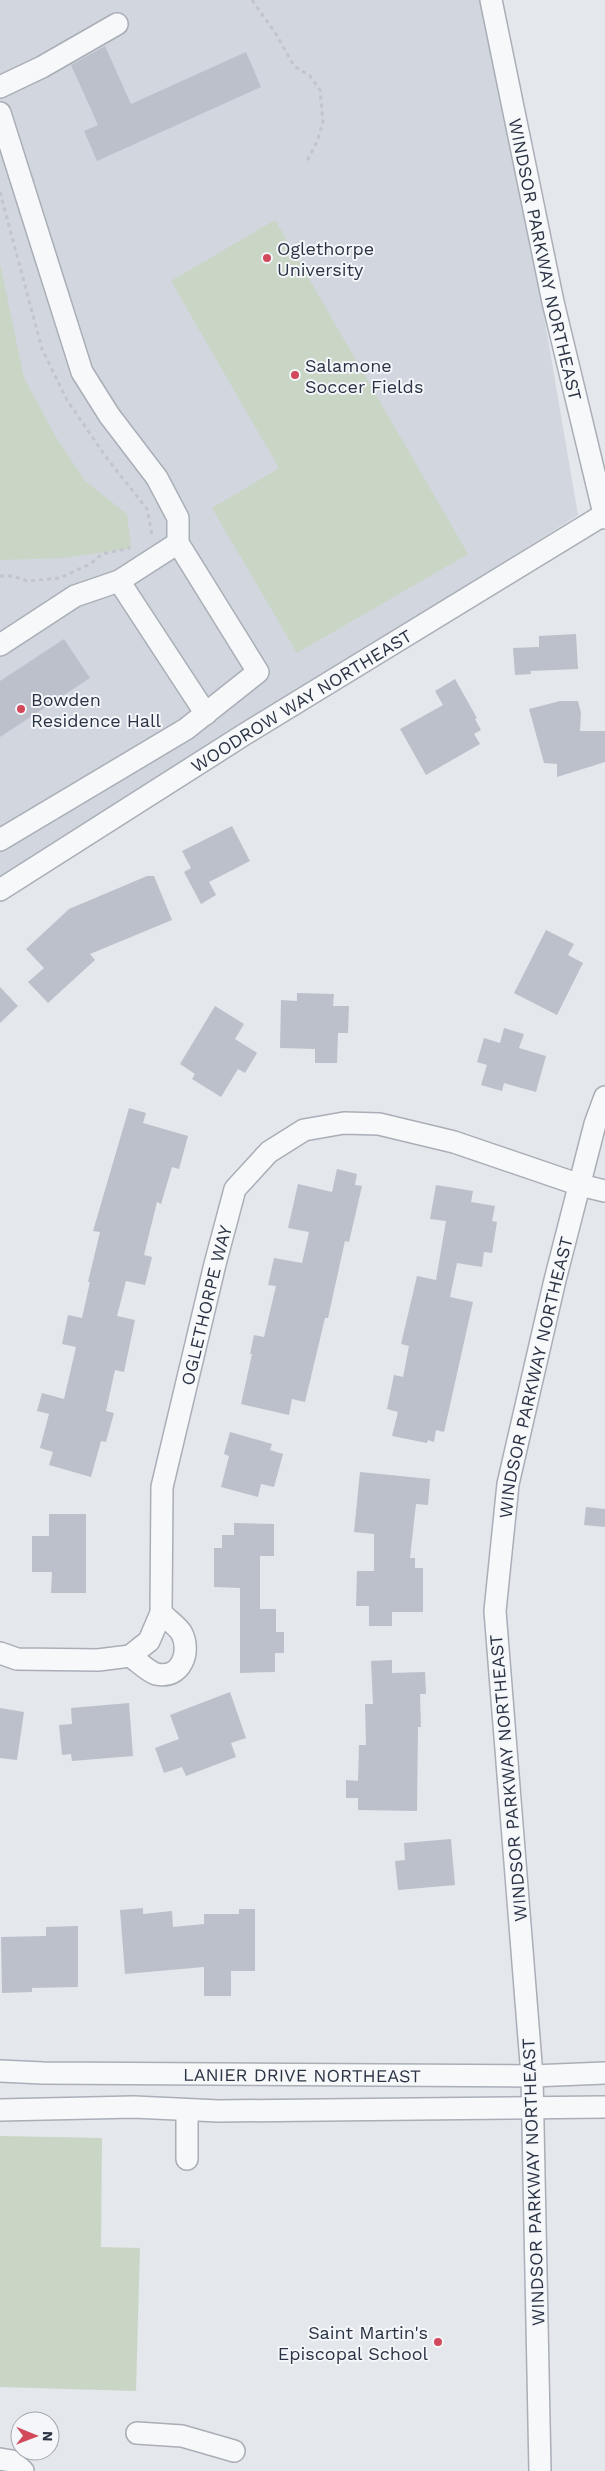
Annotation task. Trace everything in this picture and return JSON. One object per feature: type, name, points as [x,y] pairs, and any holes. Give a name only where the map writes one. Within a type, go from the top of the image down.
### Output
[{"type":"street","name":"WINDSOR PARKWAY NORTHEAST","points":[[491,0],[553,302],[605,516]]},
{"type":"street","points":[[0,87],[42,67],[117,24]]},
{"type":"street","points":[[0,113],[82,372],[109,415],[157,478],[178,518],[178,543],[258,672],[186,729],[0,840]]},
{"type":"street","name":"WOODROW WAY NORTHEAST","points":[[0,890],[245,734],[605,516]]},
{"type":"street","points":[[0,645],[74,596],[120,580],[178,543]]},
{"type":"street","points":[[120,580],[206,714]]},
{"type":"street","name":"WINDSOR PARKWAY NORTHEAST","points":[[540,2471],[532,2076],[495,1611],[508,1484],[595,1124],[605,1097]]},
{"type":"street","name":"OGLETHORPE WAY","points":[[130,1656],[149,1641],[161,1613],[162,1487],[235,1190],[269,1152],[304,1130],[344,1123],[379,1124],[454,1142],[580,1185],[605,1191]]},
{"type":"street","points":[[0,1653],[26,1659],[98,1660],[130,1656],[155,1674],[169,1674],[179,1667],[186,1656],[186,1645],[180,1631],[161,1613]]},
{"type":"street","name":"LANIER DRIVE NORTHEAST","points":[[0,2071],[43,2073],[134,2072],[532,2076],[605,2073]]},
{"type":"street","points":[[134,2072],[134,2107]]},
{"type":"street","name":"LANIER DRIVE NORTHEAST","points":[[0,2110],[134,2107],[219,2111],[605,2107]]},
{"type":"street","points":[[187,2110],[187,2159]]},
{"type":"street","points":[[137,2433],[182,2436],[234,2451]]},
{"type":"street","points":[[0,2459],[12,2461],[23,2471]]},
{"type":"path","points":[[252,0],[276,34],[294,66],[310,76],[320,90],[323,122],[317,142],[307,161]]},
{"type":"path","points":[[0,192],[42,349],[67,400],[106,457],[147,510],[152,536],[147,542]]},
{"type":"path","points":[[0,576],[13,576],[26,581],[60,578],[90,564],[102,554],[139,545]]},
{"type":"shaded area","name":"Oglethorpe University","points":[[0,0],[490,0],[578,515],[0,883]]},
{"type":"green space","name":"Salamone Soccer Fields","points":[[275,220],[468,554],[297,653],[212,508],[279,468],[171,281]]},
{"type":"green space","points":[[0,263],[24,378],[57,439],[85,481],[127,514],[131,548],[65,558],[0,560]]},
{"type":"green space","points":[[0,2136],[102,2138],[101,2247],[140,2248],[136,2391],[0,2387]]},
{"type":"building","points":[[105,46],[131,104],[246,52],[261,87],[97,161],[84,131],[98,125],[71,65]]},
{"type":"building","points":[[576,634],[578,669],[530,671],[531,674],[515,675],[513,648],[539,647],[539,636]]},
{"type":"building","name":"Bowden Residence Hall","points":[[64,639],[90,678],[0,737],[0,681]]},
{"type":"building","points":[[455,679],[477,718],[475,719],[481,730],[474,734],[480,744],[426,775],[400,729],[443,705],[435,691]]},
{"type":"building","points":[[560,701],[578,701],[581,713],[580,731],[605,731],[605,762],[557,777],[557,764],[544,763],[529,709]]},
{"type":"building","points":[[232,826],[250,861],[209,882],[216,895],[201,904],[184,872],[191,868],[182,851]]},
{"type":"building","points":[[147,876],[154,876],[172,920],[90,954],[95,960],[48,1003],[28,982],[44,968],[26,949],[69,909]]},
{"type":"building","points":[[546,930],[574,944],[568,955],[583,963],[557,1015],[514,993]]},
{"type":"building","points":[[0,987],[18,1006],[0,1023]]},
{"type":"building","points":[[297,993],[334,994],[333,1006],[349,1006],[348,1033],[338,1033],[337,1063],[315,1063],[315,1049],[280,1048],[281,1000],[297,1001]]},
{"type":"building","points":[[215,1006],[244,1024],[235,1039],[257,1053],[245,1073],[238,1069],[221,1097],[192,1079],[195,1074],[180,1064]]},
{"type":"building","points":[[504,1028],[524,1034],[519,1048],[546,1056],[536,1092],[504,1083],[502,1091],[481,1085],[487,1065],[477,1062],[484,1038],[500,1043]]},
{"type":"building","points":[[129,1108],[146,1113],[143,1123],[188,1136],[179,1169],[172,1167],[161,1204],[157,1202],[144,1255],[152,1257],[145,1285],[126,1281],[117,1316],[135,1320],[124,1372],[115,1370],[106,1411],[114,1413],[106,1442],[101,1441],[91,1477],[49,1465],[53,1452],[40,1448],[49,1414],[37,1411],[42,1393],[64,1399],[76,1347],[62,1344],[68,1315],[82,1318],[90,1282],[88,1282],[100,1232],[93,1231]]},
{"type":"building","points":[[337,1169],[357,1174],[355,1185],[362,1186],[349,1242],[345,1241],[328,1318],[325,1318],[305,1402],[292,1399],[289,1415],[241,1404],[252,1354],[250,1354],[254,1335],[264,1337],[276,1286],[268,1285],[274,1258],[302,1263],[309,1232],[288,1228],[298,1184],[332,1192]]},
{"type":"building","points":[[436,1185],[473,1191],[471,1202],[495,1206],[492,1221],[497,1222],[492,1253],[484,1252],[482,1267],[457,1263],[450,1297],[473,1302],[444,1432],[436,1430],[434,1442],[428,1440],[427,1443],[392,1436],[398,1412],[387,1409],[394,1375],[403,1377],[409,1346],[401,1344],[417,1276],[436,1280],[446,1221],[430,1219]]},
{"type":"building","points":[[230,1432],[272,1444],[270,1450],[283,1454],[274,1487],[261,1484],[258,1497],[221,1487],[229,1456],[224,1454]]},
{"type":"building","points":[[360,1472],[430,1479],[428,1505],[416,1504],[410,1558],[415,1558],[415,1568],[423,1568],[423,1612],[392,1612],[392,1626],[369,1626],[369,1606],[356,1606],[357,1571],[374,1571],[374,1534],[354,1532]]},
{"type":"building","points":[[586,1507],[605,1509],[605,1527],[584,1525]]},
{"type":"building","points":[[49,1514],[86,1514],[86,1593],[51,1593],[52,1572],[32,1572],[32,1536],[49,1536]]},
{"type":"building","points":[[234,1523],[274,1524],[274,1556],[260,1556],[260,1609],[276,1609],[276,1632],[284,1632],[284,1653],[275,1653],[275,1672],[240,1673],[240,1588],[214,1587],[214,1548],[222,1548],[222,1535],[234,1535]]},
{"type":"building","points":[[392,1660],[392,1673],[425,1672],[426,1694],[420,1694],[421,1727],[418,1727],[417,1811],[358,1810],[358,1798],[346,1798],[346,1780],[358,1781],[359,1745],[366,1745],[365,1704],[373,1704],[371,1661]]},
{"type":"building","points":[[230,1692],[246,1738],[231,1743],[236,1757],[186,1776],[182,1767],[164,1773],[155,1748],[179,1739],[170,1715]]},
{"type":"building","points":[[129,1703],[133,1756],[72,1761],[71,1754],[62,1755],[59,1725],[72,1724],[71,1708]]},
{"type":"building","points":[[0,1708],[24,1712],[17,1760],[0,1758]]},
{"type":"building","points":[[451,1839],[455,1885],[398,1890],[395,1861],[405,1860],[404,1843]]},
{"type":"building","points":[[143,1908],[143,1914],[172,1911],[173,1927],[204,1924],[204,1914],[239,1914],[239,1909],[255,1909],[255,1971],[231,1971],[231,1996],[204,1996],[204,1967],[125,1974],[120,1910]]},
{"type":"building","points":[[78,1926],[78,1987],[32,1988],[32,1992],[2,1993],[1,1937],[46,1936],[46,1927]]},
{"type":"place","name":"Oglethorpe University","points":[[267,258]]},
{"type":"place","name":"Salamone Soccer Fields","points":[[295,375]]},
{"type":"place","name":"Bowden Residence Hall","points":[[21,709]]},
{"type":"place","name":"Saint Martin's Episcopal School","points":[[438,2342]]}]
